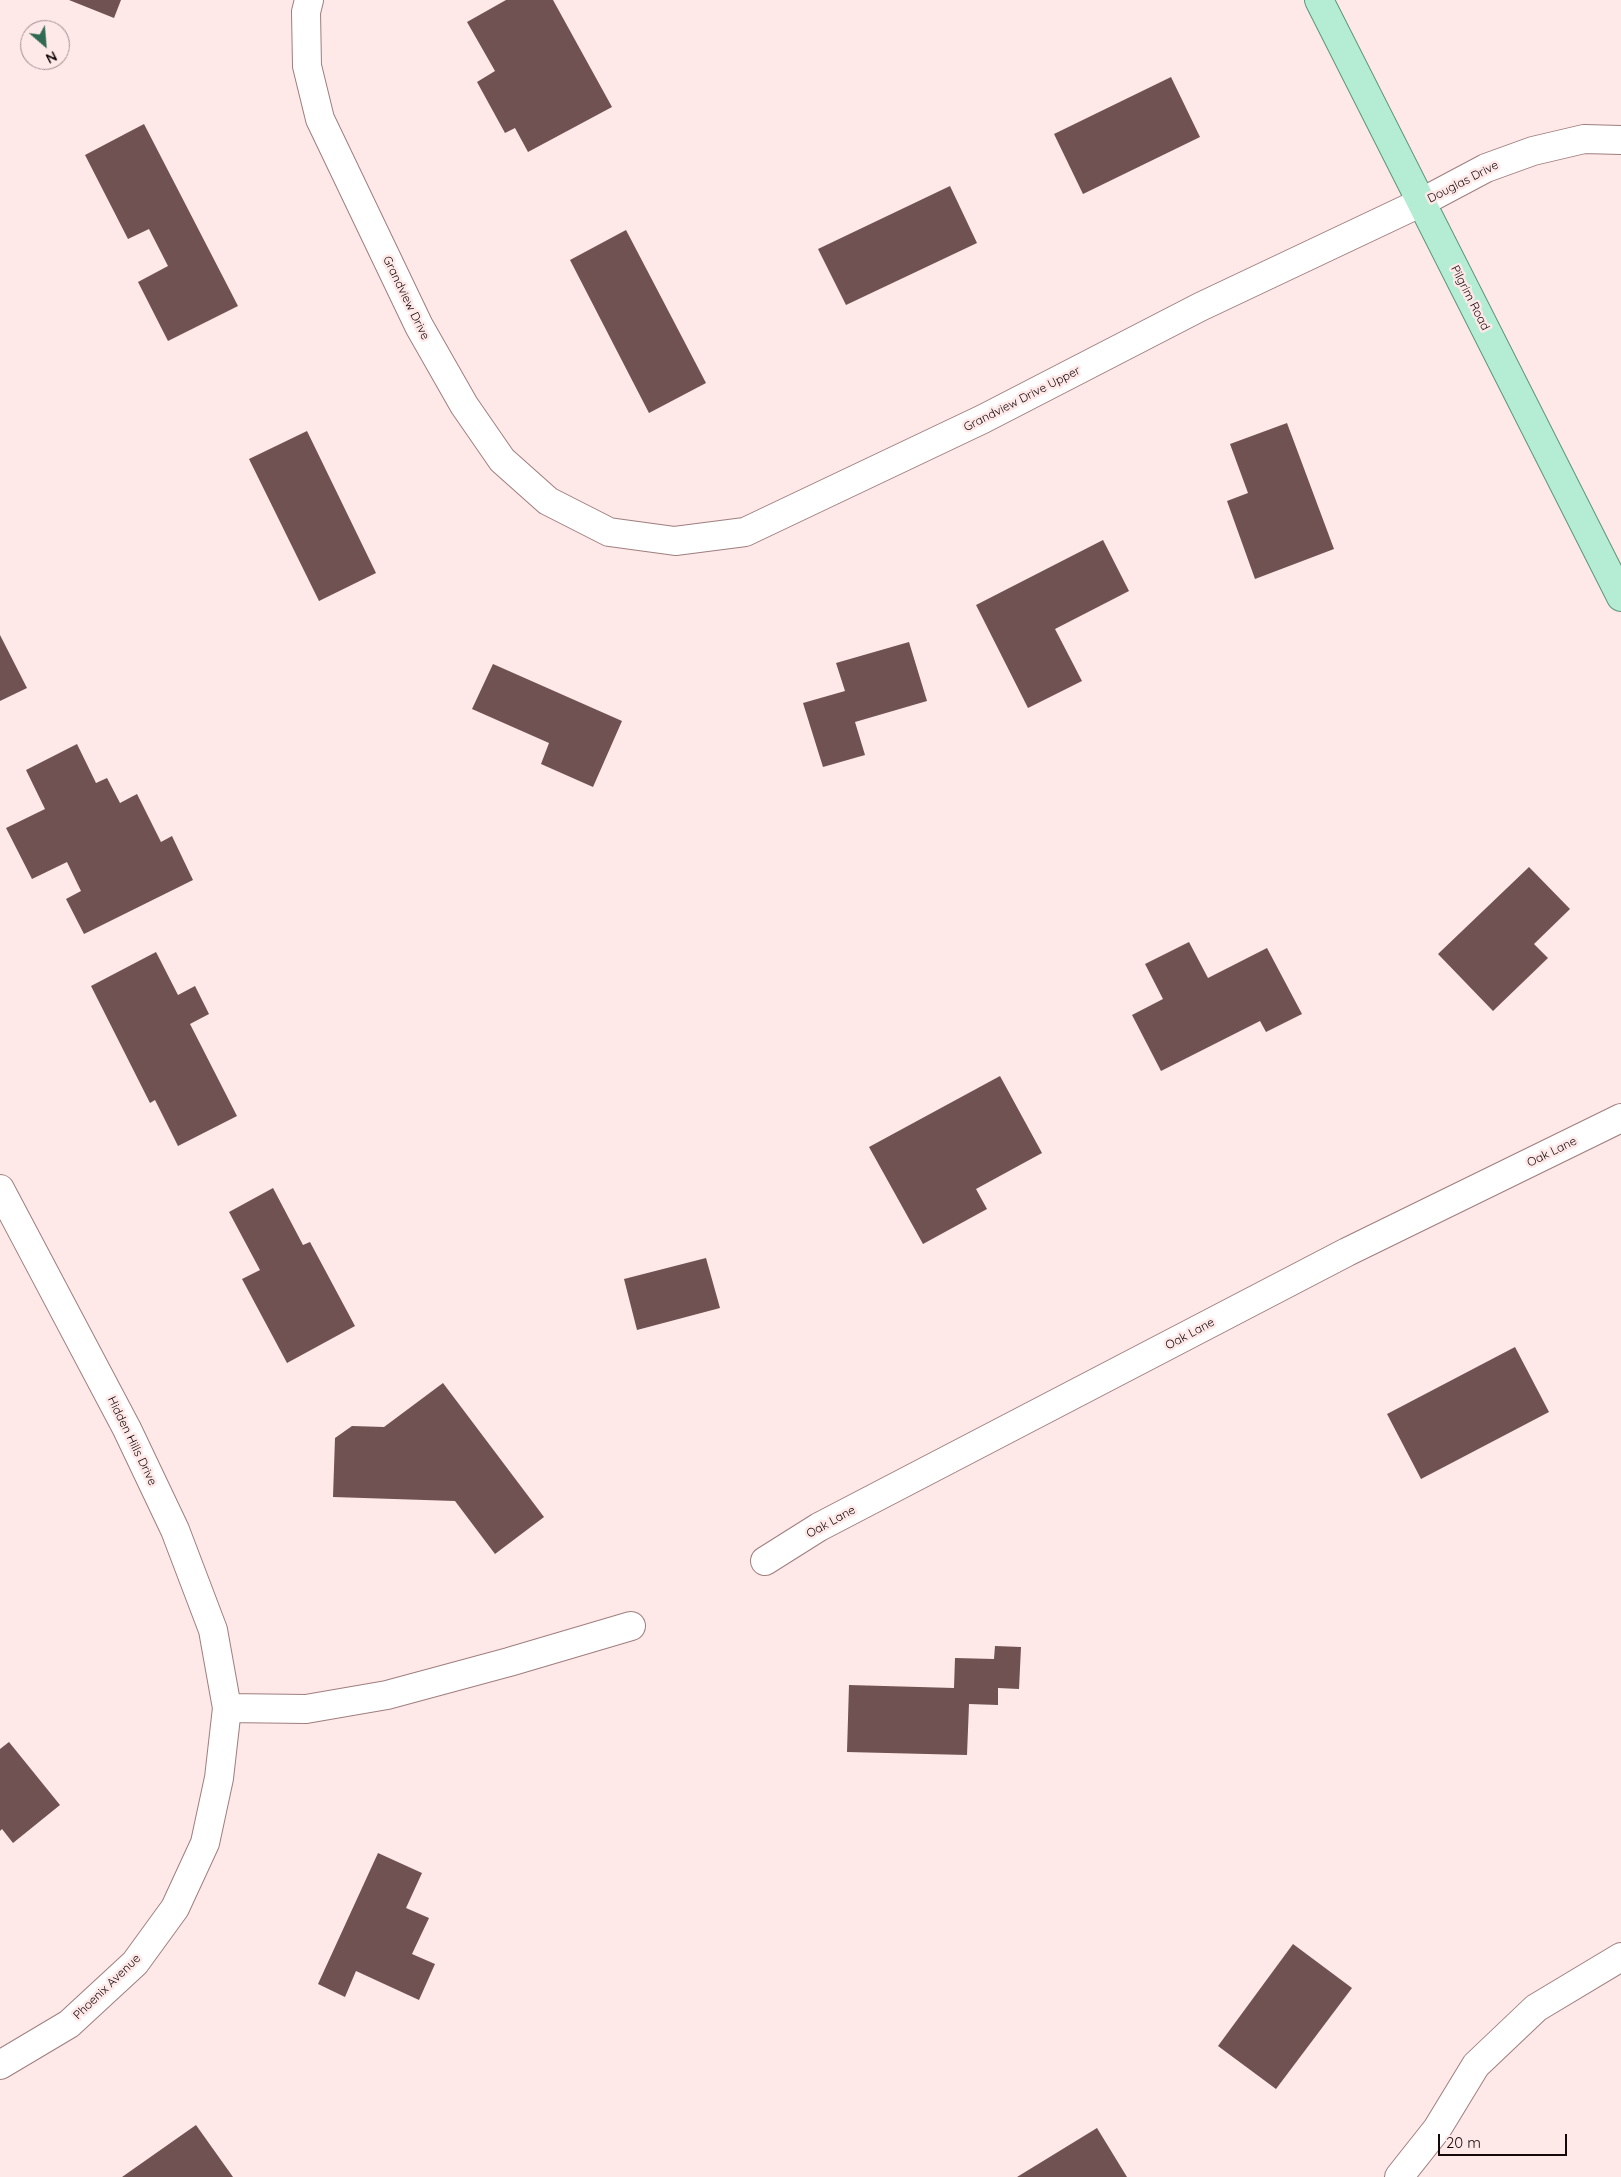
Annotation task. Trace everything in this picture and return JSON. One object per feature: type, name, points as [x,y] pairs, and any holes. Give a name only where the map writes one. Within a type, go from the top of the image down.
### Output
[{"type":"main road","name":"Pilgrim Road","points":[[1319,0],[1621,597]]},
{"type":"street","name":"Grandview Drive","points":[[309,0],[306,12],[307,66],[320,119],[423,334],[464,405],[502,460],[548,501],[609,532]]},
{"type":"street","name":"Douglas Drive","points":[[1422,202],[1486,168],[1533,151],[1584,139],[1621,140]]},
{"type":"street","name":"Grandview Drive Upper","points":[[609,532],[675,542],[745,532],[983,419],[1200,307],[1422,202]]},
{"type":"street","name":"Oak Lane","points":[[765,1561],[819,1527],[1338,1256],[1621,1118]]},
{"type":"street","name":"Hidden Hills Drive","points":[[0,1189],[127,1429],[175,1530],[213,1630],[226,1708]]},
{"type":"street","points":[[226,1708],[306,1709],[387,1695],[631,1626]]},
{"type":"street","name":"Phoenix Avenue","points":[[0,2065],[69,2024],[135,1963],[175,1908],[205,1843],[219,1778],[226,1708]]},
{"type":"street","points":[[1400,2177],[1437,2129],[1476,2065],[1536,2008],[1621,1957]]},
{"type":"building","points":[[69,0],[121,0],[114,18]]},
{"type":"building","points":[[506,0],[553,0],[612,107],[528,152],[515,128],[505,133],[477,82],[495,71],[467,22]]},
{"type":"building","points":[[1171,77],[1200,137],[1083,194],[1054,134]]},
{"type":"building","points":[[144,124],[238,306],[168,341],[138,282],[168,266],[149,229],[128,239],[85,155]]},
{"type":"building","points":[[950,186],[977,243],[846,305],[818,249]]},
{"type":"building","points":[[626,230],[706,383],[649,413],[570,260]]},
{"type":"building","points":[[1287,423],[1334,549],[1255,579],[1227,501],[1248,493],[1230,444]]},
{"type":"building","points":[[307,431],[376,573],[319,601],[249,459]]},
{"type":"building","points":[[1103,540],[1129,591],[1055,629],[1082,681],[1028,708],[976,605]]},
{"type":"building","points":[[0,635],[27,688],[0,701]]},
{"type":"building","points":[[909,642],[927,701],[855,722],[865,755],[823,767],[803,703],[845,691],[836,663]]},
{"type":"building","points":[[493,664],[622,721],[593,787],[541,764],[549,743],[472,709]]},
{"type":"building","points":[[77,744],[96,783],[107,778],[120,803],[137,794],[161,842],[172,836],[193,880],[84,934],[66,899],[81,891],[67,862],[32,879],[6,828],[45,809],[26,770]]},
{"type":"building","points":[[1529,867],[1570,909],[1534,944],[1548,958],[1493,1011],[1438,954]]},
{"type":"building","points":[[1189,942],[1208,978],[1267,948],[1302,1014],[1266,1032],[1260,1021],[1161,1071],[1132,1015],[1163,999],[1145,964]]},
{"type":"building","points":[[156,952],[178,995],[195,986],[209,1014],[190,1024],[237,1116],[178,1146],[155,1100],[150,1103],[91,986]]},
{"type":"building","points":[[1000,1076],[1042,1153],[976,1189],[987,1209],[923,1244],[869,1147]]},
{"type":"building","points":[[273,1188],[303,1245],[310,1242],[355,1326],[287,1363],[242,1279],[260,1270],[229,1212]]},
{"type":"building","points":[[706,1258],[720,1308],[637,1330],[624,1279]]},
{"type":"building","points":[[1515,1347],[1549,1412],[1421,1479],[1387,1414]]},
{"type":"building","points":[[443,1383],[544,1517],[495,1554],[455,1501],[333,1497],[335,1438],[352,1426],[384,1427]]},
{"type":"building","points":[[995,1646],[1021,1647],[1019,1689],[998,1688],[998,1705],[969,1704],[967,1755],[847,1752],[849,1685],[954,1688],[955,1658],[994,1659]]},
{"type":"building","points":[[9,1742],[60,1805],[13,1843],[2,1829],[0,1831],[0,1749]]},
{"type":"building","points":[[378,1853],[422,1873],[406,1908],[429,1918],[412,1954],[435,1964],[419,2000],[356,1971],[345,1997],[318,1984]]},
{"type":"building","points":[[1293,1944],[1352,1988],[1276,2089],[1218,2046]]},
{"type":"building","points":[[196,2125],[233,2177],[122,2177]]},
{"type":"building","points":[[1097,2128],[1127,2177],[1017,2177]]}]
